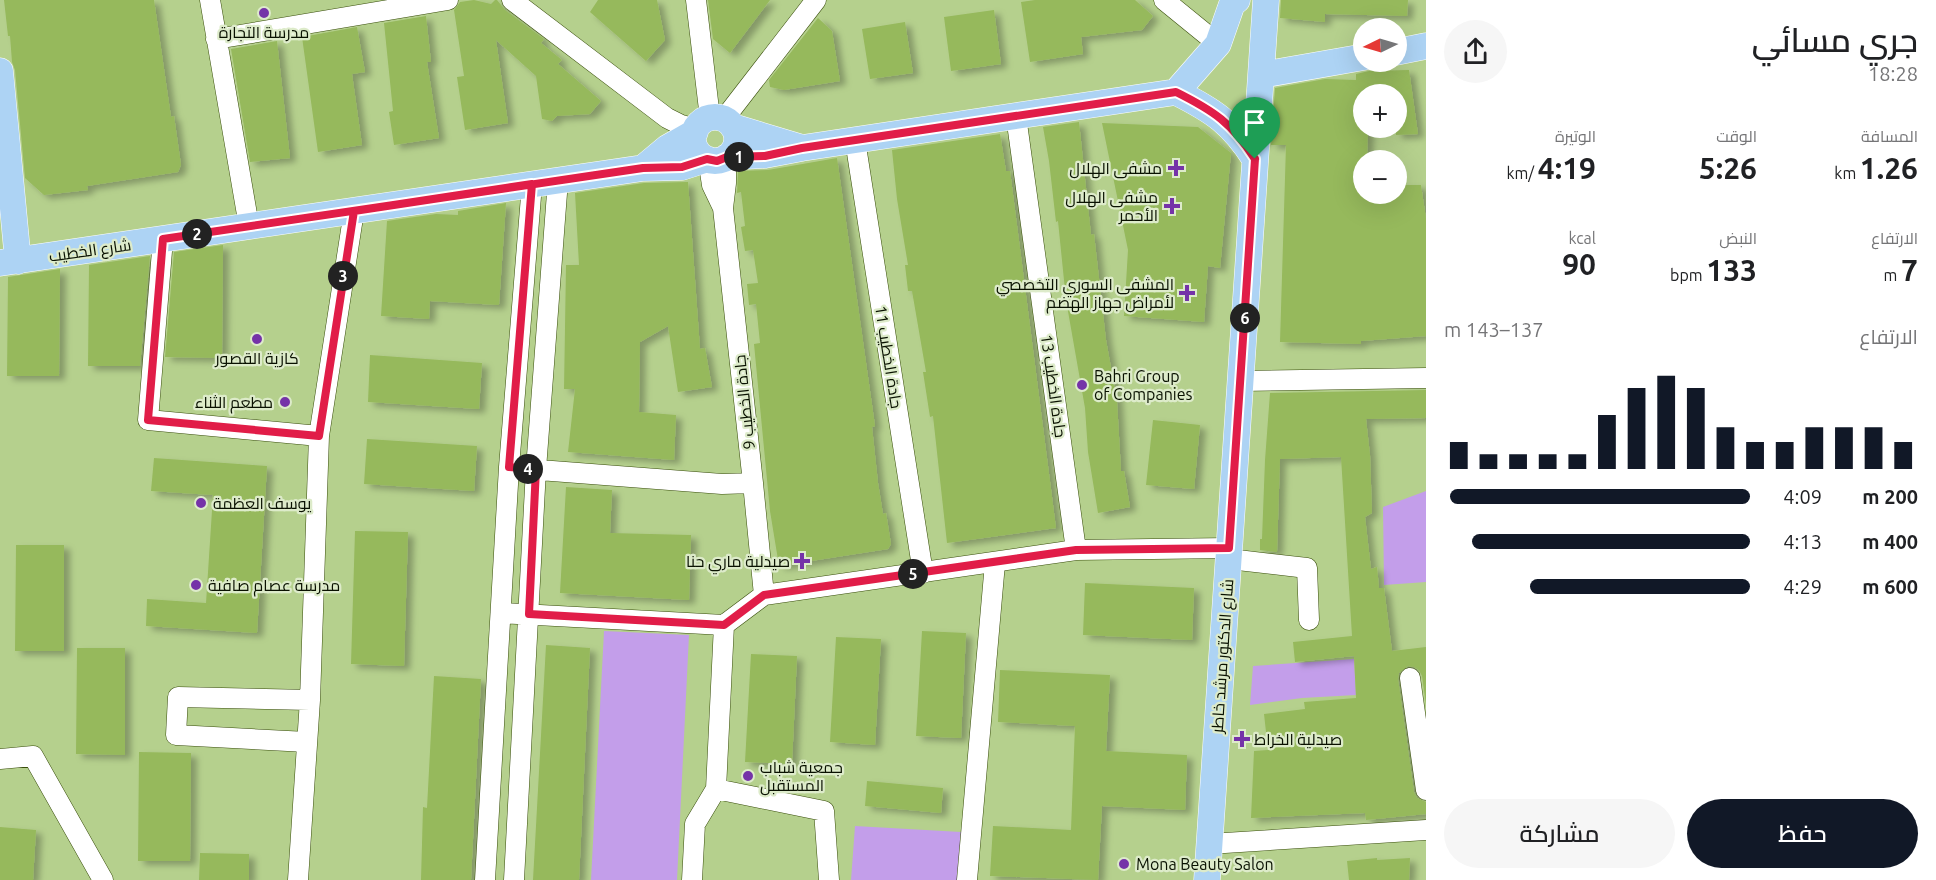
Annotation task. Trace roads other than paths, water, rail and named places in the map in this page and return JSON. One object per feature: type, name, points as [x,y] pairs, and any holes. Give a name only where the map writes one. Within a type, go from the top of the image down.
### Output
[{"type":"main road","points":[[1237,0],[1232,4],[1218,44],[1176,92],[1208,108],[1230,125],[1243,139],[1255,159]]},
{"type":"main road","name":"شارع الدكتور مرشد خاطر","points":[[1207,880],[1266,0]]},
{"type":"main road","points":[[1407,50],[1426,46]]},
{"type":"main road","points":[[1261,75],[1353,59]]},
{"type":"main road","points":[[0,83],[9,262]]},
{"type":"main road","name":"شارع الخطيب","points":[[9,262],[643,168],[682,167],[717,158],[765,156],[802,148],[1176,92]]},
{"type":"main road","name":"شارع الخطيب","points":[[712,125],[802,148]]},
{"type":"main road","points":[[712,125],[737,138],[732,154],[717,158],[696,148],[712,125]]},
{"type":"main road","points":[[643,168],[668,148],[712,125]]},
{"type":"street","points":[[210,0],[249,226]]},
{"type":"street","points":[[216,39],[448,0]]},
{"type":"street","points":[[512,0],[667,118],[681,125],[712,125]]},
{"type":"street","points":[[696,0],[712,125]]},
{"type":"street","points":[[712,125],[816,0]]},
{"type":"street","points":[[1164,0],[1218,44]]},
{"type":"street","name":"جادة الخطيب 13","points":[[1016,116],[1076,550]]},
{"type":"street","name":"جادة الخطيب 11","points":[[855,140],[923,573]]},
{"type":"street","name":"جادة الخطيب 9","points":[[717,158],[726,183],[723,208],[764,595]]},
{"type":"street","points":[[514,880],[536,469],[558,180]]},
{"type":"street","points":[[485,880],[509,467],[532,184]]},
{"type":"street","points":[[297,880],[310,700],[319,436],[354,211]]},
{"type":"street","points":[[163,239],[148,420],[319,436]]},
{"type":"street","points":[[1240,381],[1426,378]]},
{"type":"street","points":[[509,467],[722,484],[753,483]]},
{"type":"street","points":[[501,613],[724,625],[764,595],[1076,550],[1229,553],[1307,568],[1309,620]]},
{"type":"street","points":[[967,880],[995,563]]},
{"type":"street","points":[[692,880],[694,824],[716,789],[724,625]]},
{"type":"street","points":[[1410,678],[1426,790]]},
{"type":"street","points":[[307,742],[176,735],[177,705],[178,697],[310,700]]},
{"type":"street","points":[[0,759],[33,756],[103,880]]},
{"type":"street","points":[[716,789],[824,811],[829,880]]},
{"type":"street","points":[[1209,844],[1426,830]]},
{"type":"place","name":"مدرسة التجارة","points":[[264,13]]},
{"type":"place","name":"مشفى الهلال","points":[[1176,168]]},
{"type":"place","name":"مشفى الهلال الأحمر","points":[[1172,206]]},
{"type":"place","name":"المشفى السوري التخصصي لأمراض جهاز الهضم","points":[[1187,293]]},
{"type":"place","name":"كازية القصور","points":[[257,339]]},
{"type":"place","name":"Bahri Group of Companies","points":[[1082,385]]},
{"type":"place","name":"مطعم الثناء","points":[[285,402]]},
{"type":"place","name":"يوسف العظمة","points":[[201,503]]},
{"type":"place","name":"صيدلية ماري حنا","points":[[802,561]]},
{"type":"place","name":"مدرسة عصام صافية","points":[[196,585]]},
{"type":"place","name":"صيدلية الخراط","points":[[1242,739]]},
{"type":"place","name":"جمعية شباب المستقبل","points":[[748,776]]},
{"type":"place","name":"Mona Beauty Salon","points":[[1124,864]]}]
